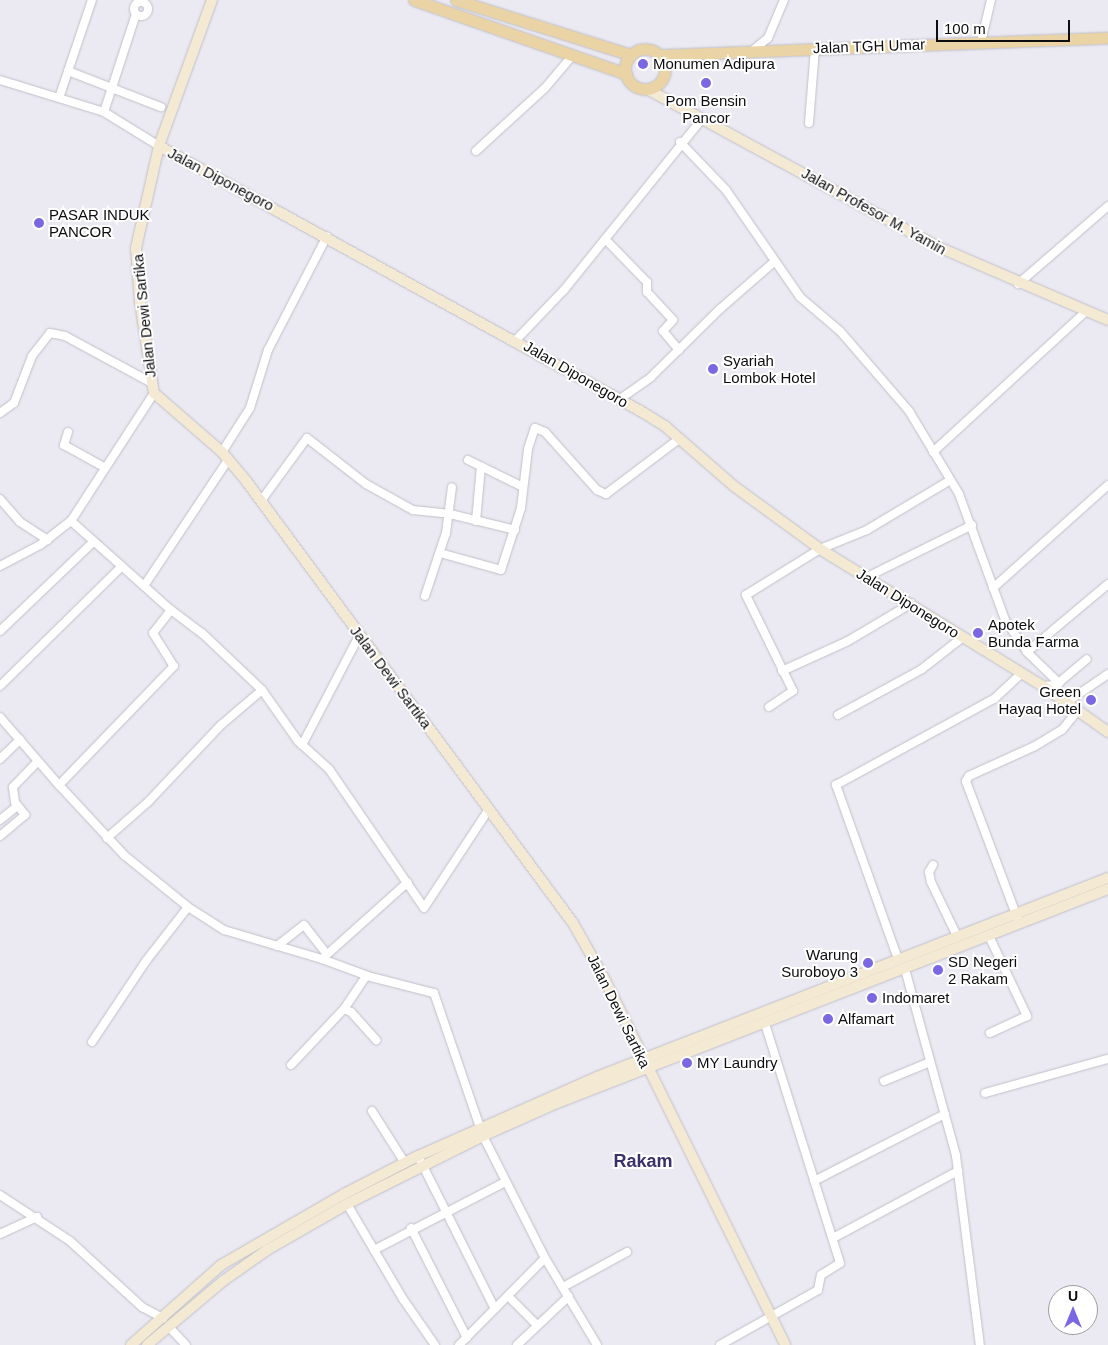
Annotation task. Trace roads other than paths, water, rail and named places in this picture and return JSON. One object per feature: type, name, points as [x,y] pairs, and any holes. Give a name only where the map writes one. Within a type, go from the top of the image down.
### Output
[{"type":"main road","points":[[414,0],[626,74],[631,83],[647,89],[658,85],[664,76],[665,65],[660,55],[646,49],[631,54],[456,0]]},
{"type":"main road","name":"Jalan TGH Umar","points":[[660,55],[1108,38]]},
{"type":"main road","points":[[626,74],[631,54]]},
{"type":"street","points":[[59,98],[92,0]]},
{"type":"street","name":"Jalan Dewi Sartika","points":[[212,0],[159,146],[136,248],[150,382],[154,393],[225,456],[261,501],[582,938],[785,1345]]},
{"type":"street","points":[[751,52],[768,38],[784,0]]},
{"type":"street","points":[[981,42],[991,0]]},
{"type":"street","points":[[104,112],[136,14],[142,15],[147,12],[147,6],[142,1]]},
{"type":"street","points":[[809,123],[815,48]]},
{"type":"street","points":[[476,151],[545,88],[573,54]]},
{"type":"street","points":[[68,72],[161,107]]},
{"type":"street","name":"Jalan Diponegoro","points":[[0,80],[104,112],[159,146],[516,340],[620,399],[679,439],[735,487],[820,549],[869,576],[1021,674],[1043,686],[1108,731]]},
{"type":"street","name":"Jalan Profesor M. Yamin","points":[[647,89],[936,246],[1018,284],[1108,320]]},
{"type":"street","points":[[516,340],[564,290],[680,142],[703,118]]},
{"type":"street","points":[[680,142],[713,173],[800,297],[840,331],[909,411],[950,481],[972,525],[1005,620],[1027,652],[1059,683]]},
{"type":"street","points":[[1018,284],[1108,206]]},
{"type":"street","points":[[144,586],[225,456],[250,408],[268,350],[326,236]]},
{"type":"street","points":[[605,239],[646,282],[647,292],[673,320],[663,331],[679,350]]},
{"type":"street","points":[[620,399],[651,377],[775,262]]},
{"type":"street","points":[[932,452],[1085,312]]},
{"type":"street","points":[[0,413],[14,403],[32,356],[50,333],[65,336],[150,382]]},
{"type":"street","points":[[0,566],[48,540],[71,521],[104,467],[154,393]]},
{"type":"street","points":[[440,553],[499,571],[515,530],[524,496],[523,486],[530,439],[537,427],[546,432],[598,490],[606,494],[679,439]]},
{"type":"street","points":[[68,432],[64,445],[104,467]]},
{"type":"street","points":[[261,501],[307,438],[394,501],[422,513],[450,514],[515,530]]},
{"type":"street","points":[[468,460],[523,486]]},
{"type":"street","points":[[476,521],[481,466]]},
{"type":"street","points":[[769,707],[792,694],[746,595],[820,549],[867,530],[950,481]]},
{"type":"street","points":[[993,588],[1108,485]]},
{"type":"street","points":[[425,596],[440,553],[450,514],[452,486]]},
{"type":"street","points":[[0,499],[20,522],[48,540]]},
{"type":"street","points":[[71,521],[170,610],[202,634],[262,690],[302,745],[329,769],[424,908],[489,809]]},
{"type":"street","points":[[869,576],[972,525]]},
{"type":"street","points":[[0,632],[93,542]]},
{"type":"street","points":[[0,686],[121,566]]},
{"type":"street","points":[[1027,652],[1108,584]]},
{"type":"street","points":[[782,671],[848,641],[912,604]]},
{"type":"street","points":[[59,785],[174,666],[153,633],[170,610]]},
{"type":"street","points":[[302,745],[359,636]]},
{"type":"street","points":[[838,715],[922,669],[963,637]]},
{"type":"street","points":[[1043,686],[1059,683],[1087,659]]},
{"type":"street","points":[[898,959],[836,785],[994,699],[1021,674]]},
{"type":"street","points":[[1067,702],[1108,674]]},
{"type":"street","points":[[108,838],[148,802],[221,725],[262,690]]},
{"type":"street","points":[[1018,919],[966,784],[967,778],[1047,740],[1062,730],[1078,710]]},
{"type":"street","points":[[0,717],[108,838],[188,907],[224,930],[277,946],[325,956],[366,976],[434,993],[481,1132],[545,1258],[597,1345]]},
{"type":"street","points":[[0,759],[20,740]]},
{"type":"street","points":[[0,836],[25,815],[17,806],[13,787],[38,761]]},
{"type":"street","points":[[0,820],[17,806]]},
{"type":"street","points":[[933,865],[929,872],[931,882],[957,936]]},
{"type":"street","points":[[130,1345],[164,1318],[212,1272],[268,1236],[418,1156],[773,1014],[905,968],[989,936],[1018,919],[1108,878]]},
{"type":"street","points":[[325,956],[408,882]]},
{"type":"street","points":[[645,1064],[765,1023],[773,1014],[898,959],[957,936],[1018,919],[1108,889]]},
{"type":"street","points":[[92,1042],[150,956],[188,907]]},
{"type":"street","points":[[277,946],[304,925],[325,956]]},
{"type":"street","points":[[989,936],[1027,1016],[990,1033]]},
{"type":"street","points":[[905,968],[945,1114],[958,1171],[980,1345]]},
{"type":"street","points":[[290,1065],[344,1009],[366,976]]},
{"type":"street","points":[[344,1009],[351,1012],[376,1040]]},
{"type":"street","points":[[720,1345],[820,1289],[821,1275],[840,1263],[765,1023]]},
{"type":"street","points":[[984,1093],[1108,1059]]},
{"type":"street","points":[[884,1082],[930,1062]]},
{"type":"street","points":[[372,1111],[406,1162]]},
{"type":"street","points":[[814,1181],[945,1114]]},
{"type":"street","points":[[147,1345],[170,1328],[223,1281],[275,1246],[347,1204],[424,1166],[481,1132]]},
{"type":"street","points":[[418,1156],[448,1210],[495,1309]]},
{"type":"street","points":[[833,1238],[958,1171]]},
{"type":"street","points":[[374,1250],[411,1228],[505,1182]]},
{"type":"street","points":[[0,1195],[37,1217],[70,1241],[142,1307],[164,1318]]},
{"type":"street","points":[[347,1204],[435,1345]]},
{"type":"street","points":[[0,1234],[37,1217]]},
{"type":"street","points":[[411,1228],[467,1338]]},
{"type":"street","points":[[268,1236],[275,1246]]},
{"type":"street","points":[[563,1287],[627,1252]]},
{"type":"street","points":[[459,1345],[545,1258]]},
{"type":"street","points":[[508,1296],[537,1325]]},
{"type":"street","points":[[517,1345],[569,1296]]},
{"type":"street","points":[[170,1328],[186,1345]]},
{"type":"place","name":"Monumen Adipura","points":[[643,64]]},
{"type":"place","name":"Pom Bensin Pancor","points":[[706,83]]},
{"type":"place","name":"PASAR INDUK PANCOR","points":[[39,223]]},
{"type":"place","name":"Syariah Lombok Hotel","points":[[713,369]]},
{"type":"place","name":"Apotek Bunda Farma","points":[[978,633]]},
{"type":"place","name":"Green Hayaq Hotel","points":[[1091,700]]},
{"type":"place","name":"Warung Suroboyo 3","points":[[868,963]]},
{"type":"place","name":"SD Negeri 2 Rakam","points":[[938,970]]},
{"type":"place","name":"Indomaret","points":[[872,998]]},
{"type":"place","name":"Alfamart","points":[[828,1019]]},
{"type":"place","name":"MY Laundry","points":[[687,1063]]},
{"type":"district","name":"Rakam","points":[[643,1161]]}]
